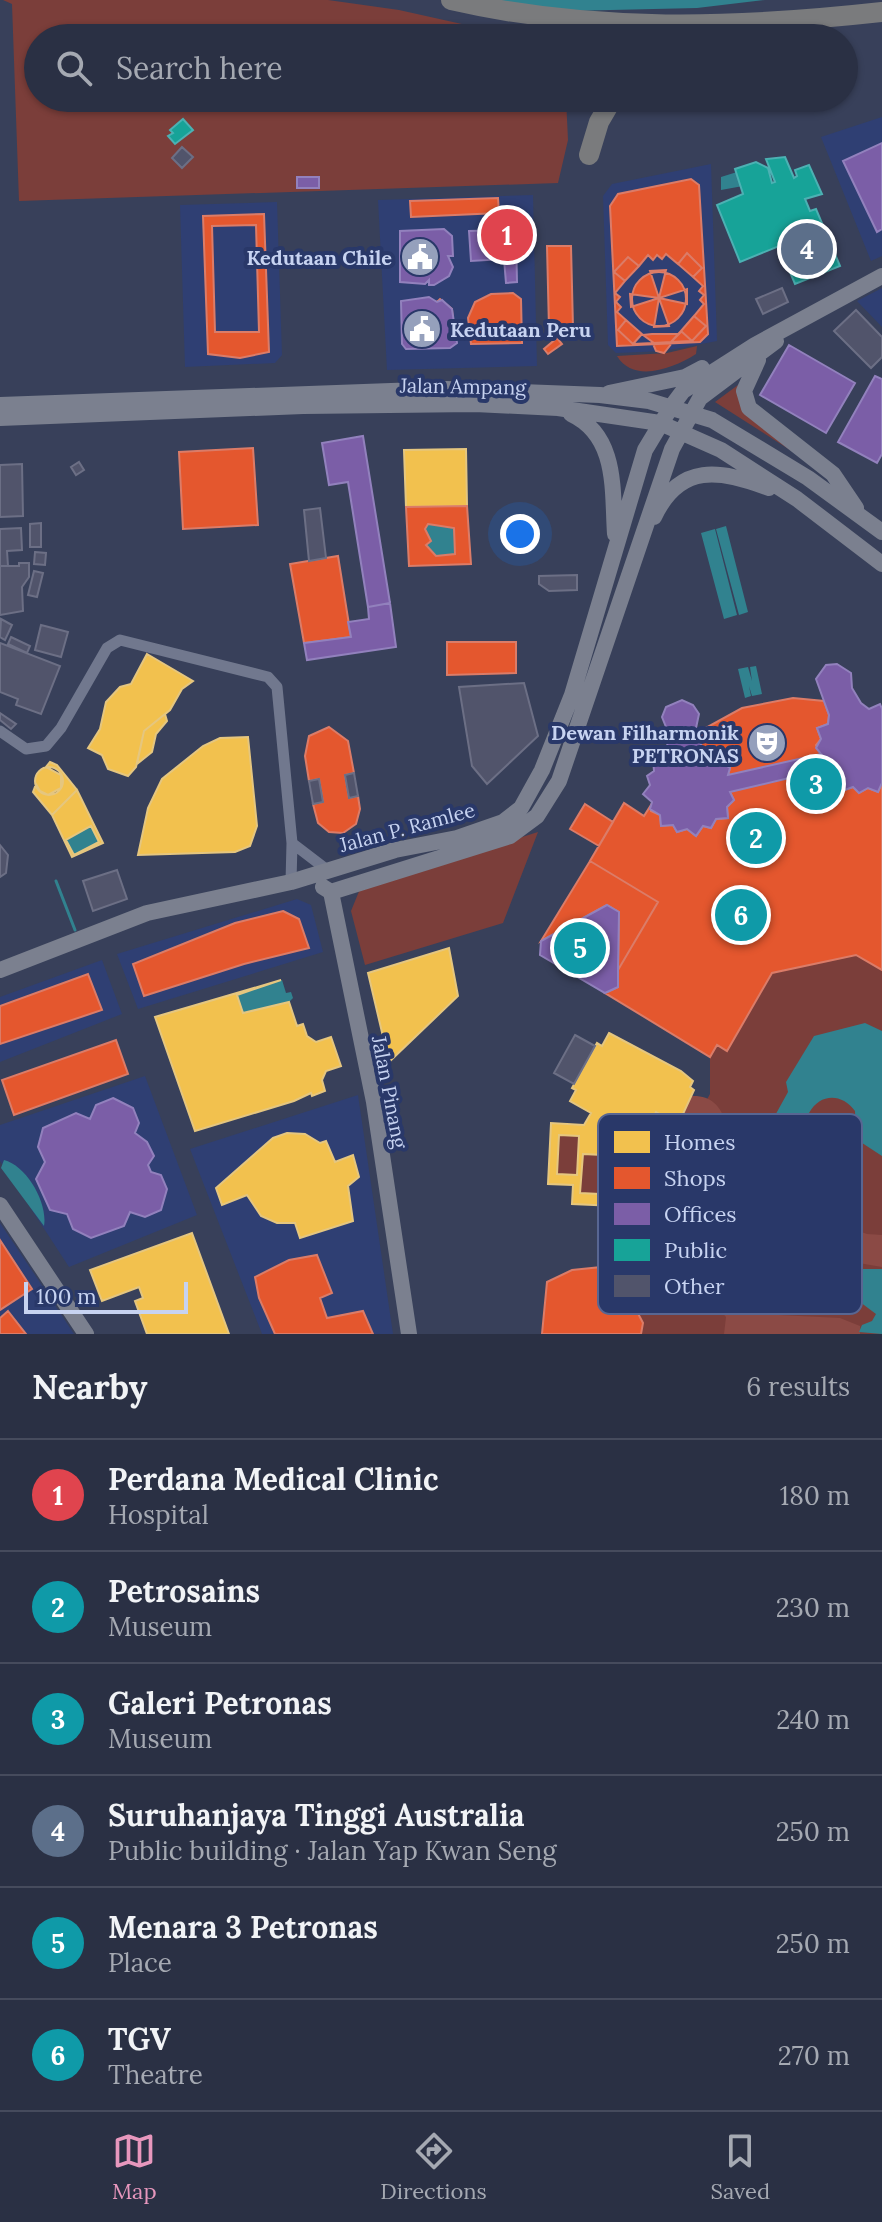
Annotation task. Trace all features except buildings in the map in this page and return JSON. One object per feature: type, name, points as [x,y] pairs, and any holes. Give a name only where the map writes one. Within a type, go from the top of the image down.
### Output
[{"type":"highway","points":[[448,0],[555,20],[615,24]]},
{"type":"highway","points":[[448,0],[490,19],[516,24]]},
{"type":"highway","points":[[748,24],[882,12]]},
{"type":"highway","points":[[592,112],[583,129],[583,154],[605,112]]},
{"type":"street","points":[[600,395],[685,377],[758,350],[810,315],[882,276]]},
{"type":"street","points":[[758,350],[744,391],[749,408],[833,474],[857,512]]},
{"type":"street","name":"Jalan P. Ramlee","points":[[0,970],[147,913],[296,880],[326,869],[457,838],[503,822],[521,808],[542,770],[572,695],[645,450],[683,391],[758,350]]},
{"type":"street","name":"Jalan P. Ramlee","points":[[331,892],[510,836],[537,816],[559,781],[651,505],[682,431],[700,398],[758,350]]},
{"type":"street","name":"Jalan Ampang","points":[[0,405],[446,389],[600,395],[691,413],[748,441],[857,512],[882,532]]},
{"type":"street","name":"Jalan Ampang","points":[[0,418],[303,406],[475,404],[558,408],[660,423],[705,441],[797,499],[882,564]]},
{"type":"street","points":[[558,408],[591,426],[603,443],[611,463],[615,543]]},
{"type":"street","points":[[633,563],[656,512],[684,479],[706,474],[728,476],[797,499]]},
{"type":"street","points":[[0,731],[26,749],[36,750],[46,746],[61,728],[107,648],[120,640],[268,677],[277,687],[296,880],[331,892]]},
{"type":"street","points":[[292,843],[326,869]]},
{"type":"street","name":"Jalan Pinang","points":[[331,892],[374,1102],[409,1334]]},
{"type":"street","points":[[0,1205],[86,1334]]},
{"type":"shaded area","points":[[3,0],[328,0],[399,10],[462,24],[24,24],[24,112],[567,112],[568,140],[558,183],[19,201],[12,4]]},
{"type":"shaded area","points":[[490,0],[765,0],[697,8],[568,11]]},
{"type":"shaded area","points":[[882,117],[882,256],[871,261],[821,137]]},
{"type":"shaded area","points":[[711,164],[717,341],[664,351],[616,353],[608,345],[603,196],[612,184]]},
{"type":"shaded area","points":[[737,172],[743,186],[721,190],[721,177]]},
{"type":"shaded area","points":[[533,195],[537,366],[387,370],[378,200]]},
{"type":"shaded area","points":[[277,202],[282,355],[275,363],[185,367],[180,205]]},
{"type":"shaded area","points":[[882,288],[882,327],[857,301]]},
{"type":"shaded area","points":[[697,346],[696,354],[655,371],[633,369],[624,365],[617,356],[667,353]]},
{"type":"shaded area","points":[[738,385],[737,391],[812,464],[715,402]]},
{"type":"shaded area","points":[[428,524],[454,528],[455,554],[436,556],[426,545],[430,541],[425,529]]},
{"type":"shaded area","points":[[726,526],[748,612],[739,615],[716,529]]},
{"type":"shaded area","points":[[715,529],[737,615],[724,619],[701,533]]},
{"type":"shaded area","points":[[756,666],[762,694],[752,696],[749,686],[751,696],[745,698],[738,669],[748,667],[752,681],[750,667]]},
{"type":"shaded area","points":[[91,826],[99,842],[74,855],[66,840]]},
{"type":"shaded area","points":[[538,832],[503,923],[365,965],[351,911],[360,889]]},
{"type":"shaded area","points":[[297,899],[311,905],[323,952],[138,1009],[117,954]]},
{"type":"shaded area","points":[[856,955],[882,970],[882,1334],[641,1334],[643,1323],[638,1314],[862,1314],[862,1114],[699,1114],[710,1094],[710,1057],[772,973]]},
{"type":"shaded area","points":[[102,960],[122,1014],[0,1062],[0,997]]},
{"type":"shaded area","points":[[282,980],[286,993],[291,992],[293,998],[289,1002],[243,1013],[237,995]]},
{"type":"shaded area","points":[[865,1023],[882,1031],[882,1156],[862,1143],[862,1114],[855,1114],[850,1105],[838,1098],[819,1102],[809,1114],[776,1114],[788,1092],[786,1082],[814,1036]]},
{"type":"shaded area","points":[[145,1076],[197,1215],[69,1267],[0,1161],[0,1125]]},
{"type":"shaded area","points":[[358,1095],[393,1334],[262,1334],[190,1149]]},
{"type":"shaded area","points":[[691,1096],[698,1096],[714,1102],[722,1114],[683,1114]]},
{"type":"shaded area","points":[[559,1135],[579,1136],[577,1175],[557,1174]]},
{"type":"shaded area","points":[[583,1154],[598,1155],[598,1194],[580,1193]]},
{"type":"shaded area","points":[[4,1160],[28,1177],[43,1207],[44,1226],[1,1168]]},
{"type":"shaded area","points":[[0,1223],[41,1284],[74,1334],[0,1334]]},
{"type":"shaded area","points":[[862,1232],[882,1235],[882,1267],[862,1264]]},
{"type":"shaded area","points":[[862,1269],[882,1269],[882,1334],[859,1332],[862,1325],[872,1321],[876,1314],[862,1304]]},
{"type":"shaded area","points":[[724,1314],[840,1318],[860,1326],[860,1334],[724,1334]]},
{"type":"waterway","points":[[56,881],[75,930]]},
{"type":"place","name":"Perdana Medical Clinic","points":[[507,235]]},
{"type":"place","name":"Suruhanjaya Tinggi Australia","points":[[807,249]]},
{"type":"place","name":"Kedutaan Chile","points":[[420,257]]},
{"type":"place","name":"Kedutaan Peru","points":[[422,329]]},
{"type":"place","name":"Dewan Filharmonik PETRONAS","points":[[767,743]]},
{"type":"place","name":"Galeri Petronas","points":[[816,784]]},
{"type":"place","name":"Petrosains","points":[[756,838]]},
{"type":"place","name":"TGV","points":[[741,915]]},
{"type":"place","name":"Menara 3 Petronas","points":[[580,948]]}]
